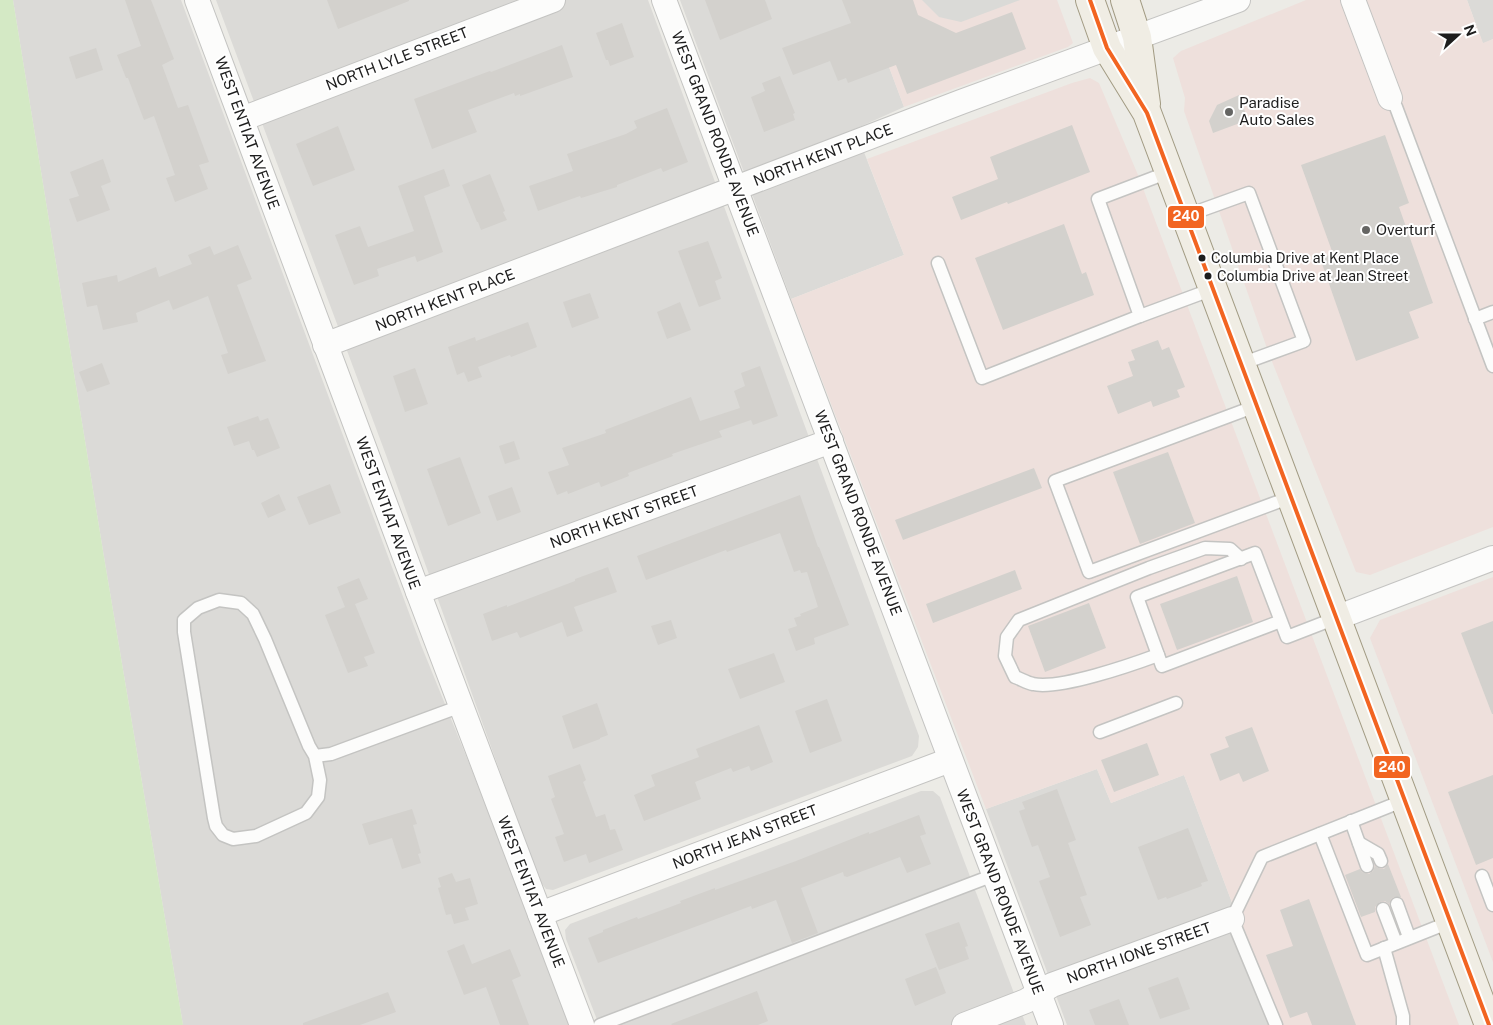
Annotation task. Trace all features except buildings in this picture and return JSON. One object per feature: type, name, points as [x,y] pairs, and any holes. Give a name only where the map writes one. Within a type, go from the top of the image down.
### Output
[{"type":"main road","points":[[1090,0],[1107,48],[1147,113],[1489,1025]]},
{"type":"main road","points":[[1125,0],[1137,37],[1147,113]]},
{"type":"street","name":"WEST ENTIAT AVENUE","points":[[197,0],[582,1025]]},
{"type":"street","name":"NORTH LYLE STREET","points":[[242,119],[553,0]]},
{"type":"street","name":"WEST GRAND RONDE AVENUE","points":[[664,0],[1051,1025]]},
{"type":"street","name":"NORTH KENT PLACE","points":[[326,345],[736,188],[1238,0]]},
{"type":"street","points":[[1353,0],[1390,98]]},
{"type":"street","name":"NORTH KENT STREET","points":[[418,592],[831,441]]},
{"type":"street","points":[[1336,618],[1493,558]]},
{"type":"street","name":"NORTH JEAN STREET","points":[[540,914],[950,760]]},
{"type":"street","name":"NORTH IONE STREET","points":[[964,1025],[1026,1001],[1052,984],[1232,919]]},
{"type":"lane","points":[[1390,98],[1396,107],[1493,366]]},
{"type":"lane","points":[[1140,316],[1098,199],[1169,172]]},
{"type":"lane","points":[[1185,216],[1249,193],[1304,341],[1241,364]]},
{"type":"lane","points":[[938,263],[982,378],[1213,289]]},
{"type":"lane","points":[[1475,319],[1493,312]]},
{"type":"lane","points":[[1256,406],[1056,481],[1089,572],[1291,497]]},
{"type":"lane","points":[[1158,655],[1056,685],[1034,684],[1015,677],[1005,656],[1007,638],[1019,620],[1205,548],[1230,549],[1241,559]]},
{"type":"lane","points":[[1281,621],[1162,666],[1137,597],[1255,553],[1281,621],[1287,637],[1336,618]]},
{"type":"lane","points":[[219,600],[241,603],[253,614],[315,756],[320,780],[318,797],[306,813],[256,836],[233,840],[223,835],[216,826],[214,818],[184,632],[184,620],[198,608],[219,600]]},
{"type":"lane","points":[[1100,732],[1176,703]]},
{"type":"lane","points":[[315,756],[331,754],[461,706]]},
{"type":"lane","points":[[1276,1025],[1232,919],[1262,857],[1405,800]]},
{"type":"lane","points":[[1351,821],[1368,866]]},
{"type":"lane","points":[[1320,834],[1367,955],[1450,922]]},
{"type":"lane","points":[[1359,843],[1378,854],[1381,861]]},
{"type":"lane","points":[[600,1025],[994,875]]},
{"type":"lane","points":[[1482,876],[1493,905]]},
{"type":"lane","points":[[1397,904],[1410,937]]},
{"type":"lane","points":[[1383,909],[1396,943]]},
{"type":"lane","points":[[1384,948],[1403,1025]]},
{"type":"shaded area","points":[[13,0],[181,0],[421,645],[473,773],[570,1025],[183,1025]]},
{"type":"shaded area","points":[[216,0],[648,0],[919,736],[918,747],[912,756],[553,890],[546,889],[539,880],[386,455]]},
{"type":"shaded area","points":[[680,0],[864,0],[904,107],[855,129],[904,255],[791,299]]},
{"type":"shaded area","points":[[864,0],[1057,0],[1073,43],[1068,47],[904,107]]},
{"type":"shaded area","points":[[922,0],[1020,0],[961,22],[939,17]]},
{"type":"shaded area","points":[[1306,0],[1467,0],[1483,43],[1493,39],[1493,527],[1370,575],[1356,572],[1269,354],[1184,111],[1185,98],[1173,58],[1181,51]]},
{"type":"shaded area","points":[[1467,0],[1493,0],[1493,39],[1483,44]]},
{"type":"shaded area","points":[[1090,78],[1099,83],[1138,175],[1459,1025],[1278,1025],[1184,775],[1111,803],[1097,769],[986,809],[791,299],[904,255],[867,159]]},
{"type":"shaded area","points":[[1493,577],[1493,962],[1370,638],[1380,620]]},
{"type":"shaded area","points":[[1097,769],[1111,803],[1184,775],[1278,1025],[1067,1025],[986,809]]},
{"type":"shaded area","points":[[921,791],[933,791],[940,797],[1026,1025],[599,1025],[566,939],[565,930],[570,924]]},
{"type":"green space","points":[[0,0],[13,0],[183,1025],[0,1025]]},
{"type":"transit line","name":"240","points":[[1090,0],[1107,48],[1147,113],[1489,1025]]},
{"type":"place","name":"Paradise Auto Sales","points":[[1229,112]]},
{"type":"place","name":"Overturf","points":[[1366,230]]},
{"type":"place","name":"Columbia Drive at Kent Place","points":[[1202,258]]},
{"type":"place","name":"Columbia Drive at Jean Street","points":[[1208,276]]}]
